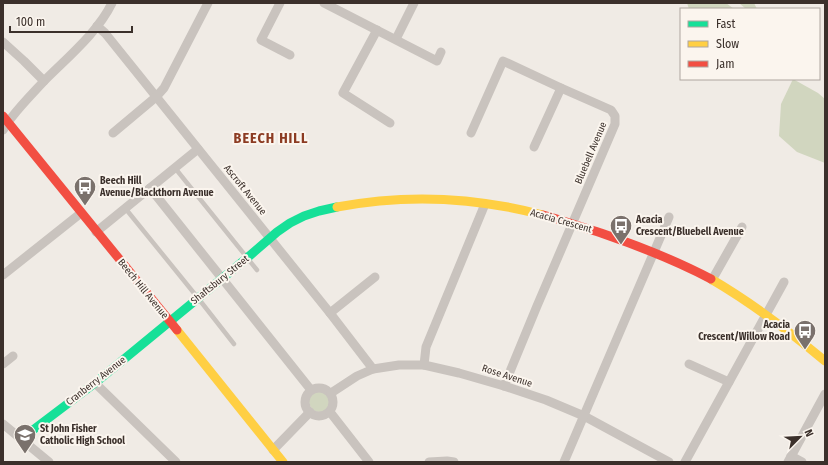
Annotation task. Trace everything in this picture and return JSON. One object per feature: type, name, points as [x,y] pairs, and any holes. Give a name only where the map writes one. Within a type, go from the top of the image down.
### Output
[{"type":"street","points":[[5,123],[97,26],[112,3]]},
{"type":"street","points":[[112,133],[156,97],[164,88],[208,3]]},
{"type":"street","points":[[280,3],[261,40],[290,55]]},
{"type":"street","points":[[324,3],[339,6],[377,30],[437,60],[441,52]]},
{"type":"street","points":[[396,39],[414,3]]},
{"type":"street","name":"Ascroft Avenue","points":[[97,26],[105,33],[330,313],[373,370]]},
{"type":"street","points":[[377,30],[343,93],[390,124]]},
{"type":"street","points":[[3,42],[44,81]]},
{"type":"street","name":"Bluebell Avenue","points":[[470,133],[504,61],[560,88],[612,110],[615,116],[615,124],[504,386]]},
{"type":"street","points":[[534,147],[560,88]]},
{"type":"street","name":"Beech Hill Avenue","points":[[5,123],[170,322],[277,458]]},
{"type":"street","points":[[96,232],[198,149]]},
{"type":"street","points":[[150,188],[311,390]]},
{"type":"street","name":"Acacia Crescent","points":[[269,238],[284,226],[312,213],[354,204],[390,199],[432,198],[512,208],[548,216],[616,238],[684,265],[739,296],[766,314],[825,361]]},
{"type":"street","points":[[424,365],[426,347],[485,204]]},
{"type":"street","points":[[3,275],[81,213]]},
{"type":"street","points":[[564,462],[670,217]]},
{"type":"street","points":[[712,280],[742,227]]},
{"type":"street","name":"Shaftsbury Street","points":[[170,322],[269,238]]},
{"type":"street","points":[[330,313],[375,277]]},
{"type":"street","points":[[685,462],[784,282]]},
{"type":"street","name":"Cranberry Avenue","points":[[21,439],[95,383],[170,322]]},
{"type":"street","points":[[3,364],[13,356]]},
{"type":"street","points":[[689,364],[728,382]]},
{"type":"street","name":"Rose Avenue","points":[[331,393],[357,376],[373,370],[398,365],[424,365],[459,373],[546,400],[584,416],[669,462]]},
{"type":"street","points":[[95,383],[176,462]]},
{"type":"street","points":[[319,387],[331,393],[334,401],[330,412],[320,416],[310,412],[305,402],[307,394],[311,390],[319,387]]},
{"type":"street","points":[[802,462],[790,459],[825,394]]},
{"type":"street","points":[[277,458],[297,424],[310,412]]},
{"type":"street","points":[[330,412],[369,462]]},
{"type":"street","points":[[3,424],[49,462]]},
{"type":"street","points":[[428,462],[454,462]]},
{"type":"lane","points":[[175,168],[257,270]]},
{"type":"lane","points":[[125,208],[234,344]]},
{"type":"green space","points":[[687,3],[726,3],[733,8],[689,8]]},
{"type":"green space","points":[[739,3],[754,3],[756,8],[745,8]]},
{"type":"green space","points":[[793,80],[818,93],[825,99],[825,163],[797,152],[779,136],[781,104]]},
{"type":"green space","points":[[320,390],[328,393],[331,401],[328,409],[320,412],[312,409],[309,401],[312,393]]},
{"type":"traffic: fast","points":[[21,439],[95,383],[277,232],[304,216],[337,207]]},
{"type":"traffic: slow","points":[[337,207],[388,200],[440,199],[492,204],[543,215]]},
{"type":"traffic: slow","points":[[711,279],[770,318],[825,361]]},
{"type":"traffic: slow","points":[[177,330],[283,462]]},
{"type":"traffic: jam","points":[[3,116],[177,330]]},
{"type":"traffic: jam","points":[[543,215],[643,248],[711,279]]},
{"type":"place","name":"Beech Hill Avenue/Blackthorn Avenue","points":[[85,206]]},
{"type":"place","name":"Acacia Crescent/Bluebell Avenue","points":[[621,246]]},
{"type":"place","name":"Acacia Crescent/Willow Road","points":[[805,350]]},
{"type":"place","name":"St John Fisher Catholic High School","points":[[25,454]]},
{"type":"district","name":"BEECH HILL","points":[[271,138]]}]
